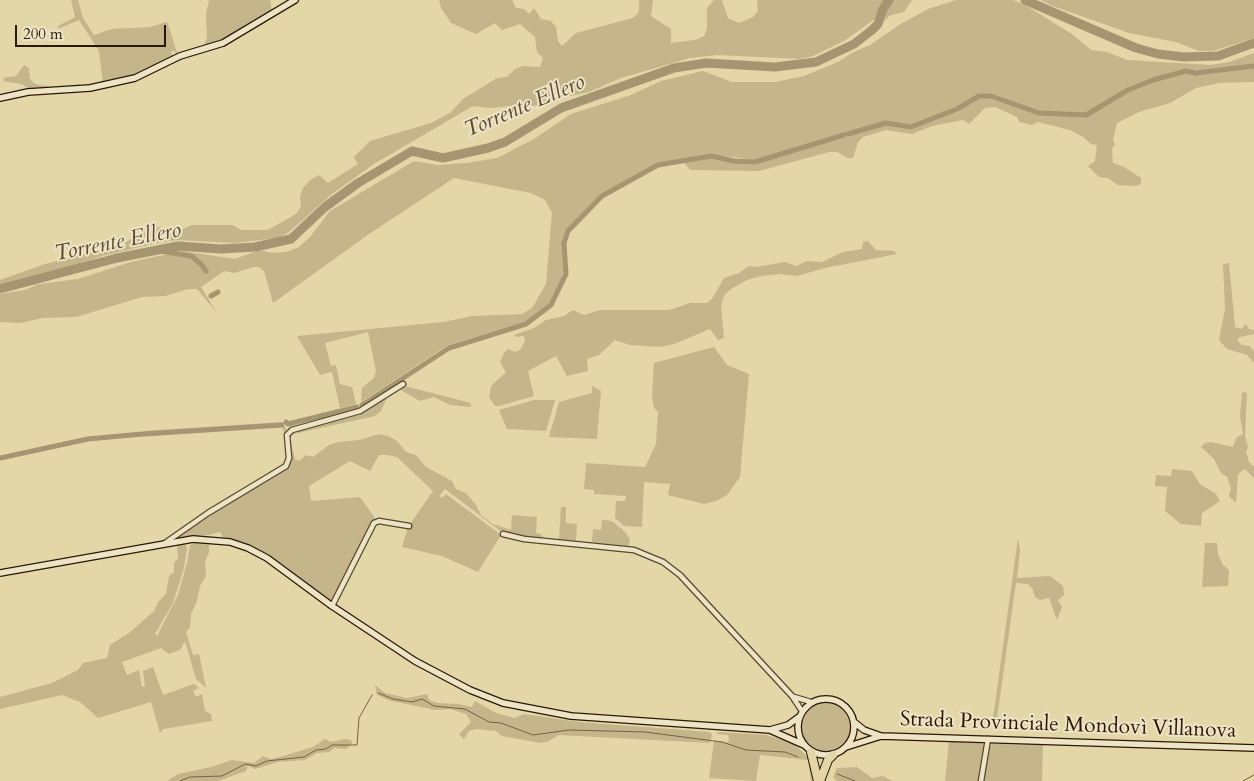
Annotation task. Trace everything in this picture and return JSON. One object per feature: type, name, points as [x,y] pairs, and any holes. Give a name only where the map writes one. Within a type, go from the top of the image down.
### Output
[{"type":"highway","points":[[812,752],[819,781]]},
{"type":"highway","points":[[819,781],[828,760],[833,755]]},
{"type":"main road","points":[[0,98],[28,92],[90,88],[135,78],[180,56],[223,43],[295,0]]},
{"type":"main road","points":[[0,573],[165,543],[201,538],[220,540],[248,548],[267,558],[332,606],[415,661],[470,690],[503,703],[571,716],[770,730],[788,725],[811,702],[822,698],[839,701],[847,707],[854,722],[854,734],[846,747],[833,755],[820,755],[812,752],[804,746],[770,730]]},
{"type":"main road","points":[[800,714],[798,733],[804,746]]},
{"type":"main road","name":"Strada Provinciale Mondovì Villanova","points":[[854,722],[864,730],[880,736],[1254,748]]},
{"type":"main road","name":"Strada Provinciale Mondovì Villanova","points":[[846,747],[880,736]]},
{"type":"street","points":[[165,543],[208,513],[286,466],[288,458],[287,435],[292,430],[360,410],[377,402],[403,384]]},
{"type":"street","points":[[332,606],[374,523],[382,521],[409,526]]},
{"type":"street","points":[[503,534],[524,539],[634,550],[663,562],[680,575],[792,696],[800,714]]},
{"type":"street","points":[[792,696],[811,702]]},
{"type":"street","points":[[981,781],[988,739]]},
{"type":"shaded area","points":[[71,0],[78,0],[83,18],[94,35],[112,29],[150,27],[167,22],[178,55],[173,50],[171,53],[174,57],[132,77],[103,83],[99,51],[79,20],[58,29],[58,26],[75,17]]},
{"type":"shaded area","points":[[209,0],[270,0],[272,12],[223,41],[181,54],[204,45],[207,38],[206,14]]},
{"type":"shaded area","points":[[439,0],[512,0],[516,8],[524,9],[529,14],[534,8],[541,19],[551,21],[556,27],[558,41],[562,46],[576,33],[633,18],[639,12],[639,0],[653,0],[651,16],[671,29],[671,43],[695,40],[704,36],[707,29],[707,8],[714,0],[722,0],[728,18],[739,23],[753,17],[758,11],[757,0],[886,0],[875,19],[844,41],[813,56],[800,59],[717,55],[690,58],[621,78],[589,92],[570,96],[555,96],[537,106],[522,105],[489,108],[473,106],[374,164],[332,194],[289,232],[279,238],[234,243],[178,240],[157,243],[102,256],[56,273],[0,285],[0,280],[45,264],[121,245],[140,234],[149,222],[154,227],[180,230],[192,225],[233,225],[241,230],[268,230],[296,214],[301,207],[300,197],[303,188],[310,180],[319,175],[328,183],[358,164],[354,157],[370,141],[431,123],[450,113],[463,99],[497,78],[507,77],[515,69],[523,66],[540,67],[543,58],[537,52],[535,37],[520,24],[502,30],[495,23],[476,34],[451,23],[441,8]]},
{"type":"shaded area","points":[[893,0],[912,0],[904,12],[889,16],[885,21],[886,9]]},
{"type":"shaded area","points":[[956,0],[1013,0],[1025,5],[1072,34],[1091,50],[1107,52],[1127,60],[1211,65],[1229,62],[1254,53],[1254,65],[1185,71],[1156,78],[1126,90],[1086,114],[1039,112],[992,95],[978,95],[957,108],[912,125],[885,122],[755,160],[708,154],[659,163],[598,197],[568,228],[563,240],[565,266],[561,281],[549,304],[527,321],[448,345],[361,402],[362,388],[374,378],[376,371],[368,332],[325,343],[331,366],[336,365],[340,384],[352,387],[356,404],[340,408],[332,372],[320,375],[297,336],[444,322],[472,316],[522,314],[532,308],[546,284],[552,213],[545,200],[531,193],[454,178],[369,234],[273,303],[264,271],[259,267],[253,267],[234,273],[224,271],[201,287],[217,313],[197,289],[188,289],[165,296],[142,297],[76,317],[42,318],[21,323],[0,322],[0,294],[25,290],[39,284],[78,279],[131,262],[182,251],[235,259],[259,250],[273,253],[286,252],[299,247],[310,237],[330,211],[414,161],[437,165],[497,158],[534,139],[571,114],[631,95],[661,81],[703,71],[732,82],[775,82],[804,76],[838,62],[870,45],[899,25],[928,9]]},
{"type":"shaded area","points":[[1041,0],[1254,0],[1254,38],[1213,51],[1199,51],[1176,42],[1129,33],[1050,5]]},
{"type":"shaded area","points":[[24,65],[29,68],[30,79],[35,84],[57,88],[29,89],[22,84],[3,81],[4,78],[16,76]]},
{"type":"shaded area","points":[[1254,67],[1254,82],[1219,83],[1196,88],[1170,103],[1139,112],[1117,123],[1113,140],[1115,144],[1112,149],[1113,163],[1124,167],[1141,178],[1141,184],[1136,186],[1118,185],[1108,178],[1099,177],[1088,166],[1095,161],[1097,145],[1091,144],[1083,137],[1070,130],[1038,122],[1032,125],[1019,122],[1017,117],[995,107],[985,108],[969,124],[963,120],[932,126],[912,134],[886,130],[863,137],[858,142],[853,158],[848,158],[837,152],[829,152],[759,171],[690,170],[683,161],[713,158],[734,163],[758,163],[886,125],[913,128],[957,110],[979,98],[991,97],[1040,114],[1086,116],[1129,91],[1154,81],[1186,72],[1194,74]]},
{"type":"shaded area","points":[[868,241],[876,250],[894,251],[897,254],[825,268],[797,276],[780,274],[761,276],[747,280],[731,289],[725,294],[721,305],[724,338],[718,340],[710,329],[674,344],[660,347],[630,345],[615,340],[599,355],[587,359],[588,371],[567,376],[556,356],[528,371],[534,396],[499,406],[495,406],[489,397],[491,386],[506,372],[500,362],[504,353],[508,349],[515,352],[520,350],[525,341],[524,336],[517,337],[514,335],[534,328],[546,320],[564,316],[573,310],[584,315],[600,310],[669,310],[690,303],[707,303],[712,299],[724,278],[739,273],[749,266],[756,267],[785,262],[796,266],[807,261],[822,262],[843,252],[862,249],[863,242]]},
{"type":"shaded area","points":[[1229,263],[1235,327],[1241,329],[1246,324],[1249,329],[1254,330],[1254,334],[1240,337],[1237,340],[1242,345],[1250,346],[1254,352],[1254,363],[1247,355],[1227,349],[1219,340],[1225,309],[1223,264]]},
{"type":"shaded area","points":[[714,347],[727,365],[749,374],[740,477],[727,495],[716,501],[704,504],[668,495],[670,484],[644,482],[642,527],[624,526],[615,518],[616,501],[625,501],[626,496],[594,494],[594,490],[584,489],[586,463],[645,467],[656,444],[658,412],[654,408],[652,397],[654,363]]},
{"type":"shaded area","points":[[405,386],[471,403],[471,407],[450,405],[434,397],[420,401],[399,389]]},
{"type":"shaded area","points":[[592,386],[601,391],[597,439],[549,437],[559,402],[592,393]]},
{"type":"shaded area","points":[[1242,392],[1247,393],[1245,436],[1248,447],[1246,452],[1249,462],[1254,467],[1254,478],[1245,469],[1238,474],[1236,503],[1229,496],[1231,488],[1227,477],[1221,473],[1214,459],[1201,447],[1205,443],[1211,442],[1233,447],[1236,438],[1243,434],[1240,416]]},
{"type":"shaded area","points":[[387,398],[381,411],[375,416],[293,434],[290,439],[295,459],[299,461],[306,455],[313,457],[329,445],[339,442],[359,440],[379,434],[388,436],[397,441],[406,452],[416,455],[426,467],[452,481],[456,489],[466,493],[476,505],[481,515],[493,524],[511,530],[512,515],[537,517],[536,533],[541,534],[544,539],[503,533],[445,489],[439,496],[442,498],[446,494],[501,535],[478,572],[442,556],[402,547],[408,527],[433,491],[397,457],[387,455],[379,455],[370,471],[350,461],[309,486],[311,501],[360,497],[375,518],[332,602],[266,553],[248,544],[223,537],[220,532],[209,535],[175,538],[288,466],[288,437],[292,432],[360,413]]},
{"type":"shaded area","points":[[534,400],[555,400],[546,431],[507,429],[499,410]]},
{"type":"shaded area","points":[[282,422],[287,431],[285,434],[282,427],[146,436],[144,431]]},
{"type":"shaded area","points":[[1172,469],[1192,471],[1200,484],[1216,494],[1220,501],[1202,513],[1201,526],[1181,524],[1165,511],[1167,487],[1155,486],[1156,475],[1171,476]]},
{"type":"shaded area","points":[[561,507],[566,507],[566,523],[577,524],[576,541],[559,539]]},
{"type":"shaded area","points":[[602,520],[612,521],[624,531],[630,539],[629,546],[592,542],[593,529],[601,530]]},
{"type":"shaded area","points":[[1018,538],[1020,550],[1017,578],[1050,576],[1063,586],[1064,595],[1058,600],[1062,607],[1057,620],[1049,598],[1040,600],[1035,597],[1033,590],[1028,584],[1016,583],[997,718],[993,718]]},
{"type":"shaded area","points":[[198,542],[209,542],[209,553],[205,561],[206,576],[200,586],[197,601],[191,614],[190,628],[186,632],[193,655],[199,654],[206,688],[196,679],[185,641],[180,650],[169,654],[161,648],[122,662],[127,675],[139,670],[142,687],[145,686],[143,671],[153,667],[163,695],[194,684],[199,688],[193,691],[196,697],[202,694],[205,711],[211,714],[212,721],[163,729],[160,733],[151,702],[98,718],[80,702],[62,695],[0,709],[0,697],[52,683],[78,670],[83,663],[107,658],[110,645],[129,633],[154,611],[158,602],[166,594],[169,576],[174,572],[174,563],[178,558],[177,544],[185,544],[187,548],[184,568],[173,603],[155,634],[157,636],[178,595],[190,545]]},
{"type":"shaded area","points":[[1205,543],[1217,543],[1218,554],[1223,565],[1229,570],[1228,586],[1202,587]]},
{"type":"shaded area","points":[[375,685],[385,693],[407,698],[427,694],[429,700],[437,703],[459,704],[472,707],[475,701],[496,713],[514,718],[524,714],[579,722],[710,732],[712,735],[710,743],[559,735],[547,742],[540,743],[502,736],[496,731],[476,729],[469,731],[464,739],[459,734],[471,722],[466,714],[450,709],[436,710],[391,701],[377,695]]},
{"type":"shaded area","points":[[826,702],[835,704],[846,713],[851,727],[849,736],[840,747],[826,752],[817,750],[806,741],[801,727],[803,718],[812,707]]},
{"type":"shaded area","points":[[718,732],[767,735],[794,744],[811,760],[814,781],[811,781],[808,760],[760,755],[756,781],[709,778],[714,741],[728,742],[729,739],[728,735],[716,734]]},
{"type":"shaded area","points":[[325,739],[331,742],[346,739],[351,740],[352,744],[346,749],[334,748],[330,752],[317,753],[305,760],[278,762],[255,769],[248,766],[246,771],[218,781],[167,781],[178,774],[211,767],[232,760],[254,763],[263,756],[271,759],[283,756],[313,747]]},
{"type":"shaded area","points":[[949,741],[979,742],[984,745],[980,781],[945,781]]},
{"type":"shaded area","points":[[992,744],[1043,745],[1042,781],[983,781],[989,748]]},
{"type":"shaded area","points":[[857,767],[872,778],[883,776],[892,781],[837,781],[833,777],[837,768]]},
{"type":"waterway","name":"Torrente Ellero","points":[[0,289],[117,258],[178,246],[221,249],[255,247],[291,239],[325,207],[358,183],[412,151],[443,158],[488,148],[505,142],[561,108],[674,68],[706,63],[775,67],[816,62],[854,44],[872,30],[878,24],[883,9],[889,0]]},
{"type":"waterway","name":"Torrente Ellero","points":[[1025,0],[1136,48],[1158,54],[1184,57],[1218,56],[1254,43]]},
{"type":"waterway","points":[[848,134],[886,123],[911,127],[957,109],[979,96],[991,96],[1039,113],[1086,115],[1128,90],[1153,80],[1186,71],[1195,73],[1254,66]]},
{"type":"waterway","points":[[362,405],[449,348],[526,324],[551,305],[566,274],[564,243],[568,231],[602,196],[658,165],[711,156],[734,161],[755,162],[844,135]]},
{"type":"waterway","points":[[155,250],[191,256],[206,271]]},
{"type":"waterway","points":[[211,296],[218,292]]},
{"type":"waterway","points":[[286,422],[288,424],[357,407]]},
{"type":"waterway","points":[[144,434],[282,425]]},
{"type":"waterway","points":[[0,458],[88,439],[142,434]]},
{"type":"waterway","points":[[378,693],[393,699],[412,702],[422,699],[434,706],[465,709],[489,722],[501,723],[533,735],[569,730],[645,732],[722,742],[746,750],[785,752],[798,757]]},
{"type":"waterway","points":[[180,781],[190,777],[222,776],[245,764],[256,766],[267,761],[304,757],[316,750],[326,749],[332,745],[357,745],[359,718],[372,695]]},
{"type":"waterway","points":[[837,774],[855,781]]},
{"type":"waterway","points":[[1243,781],[1254,775]]}]
